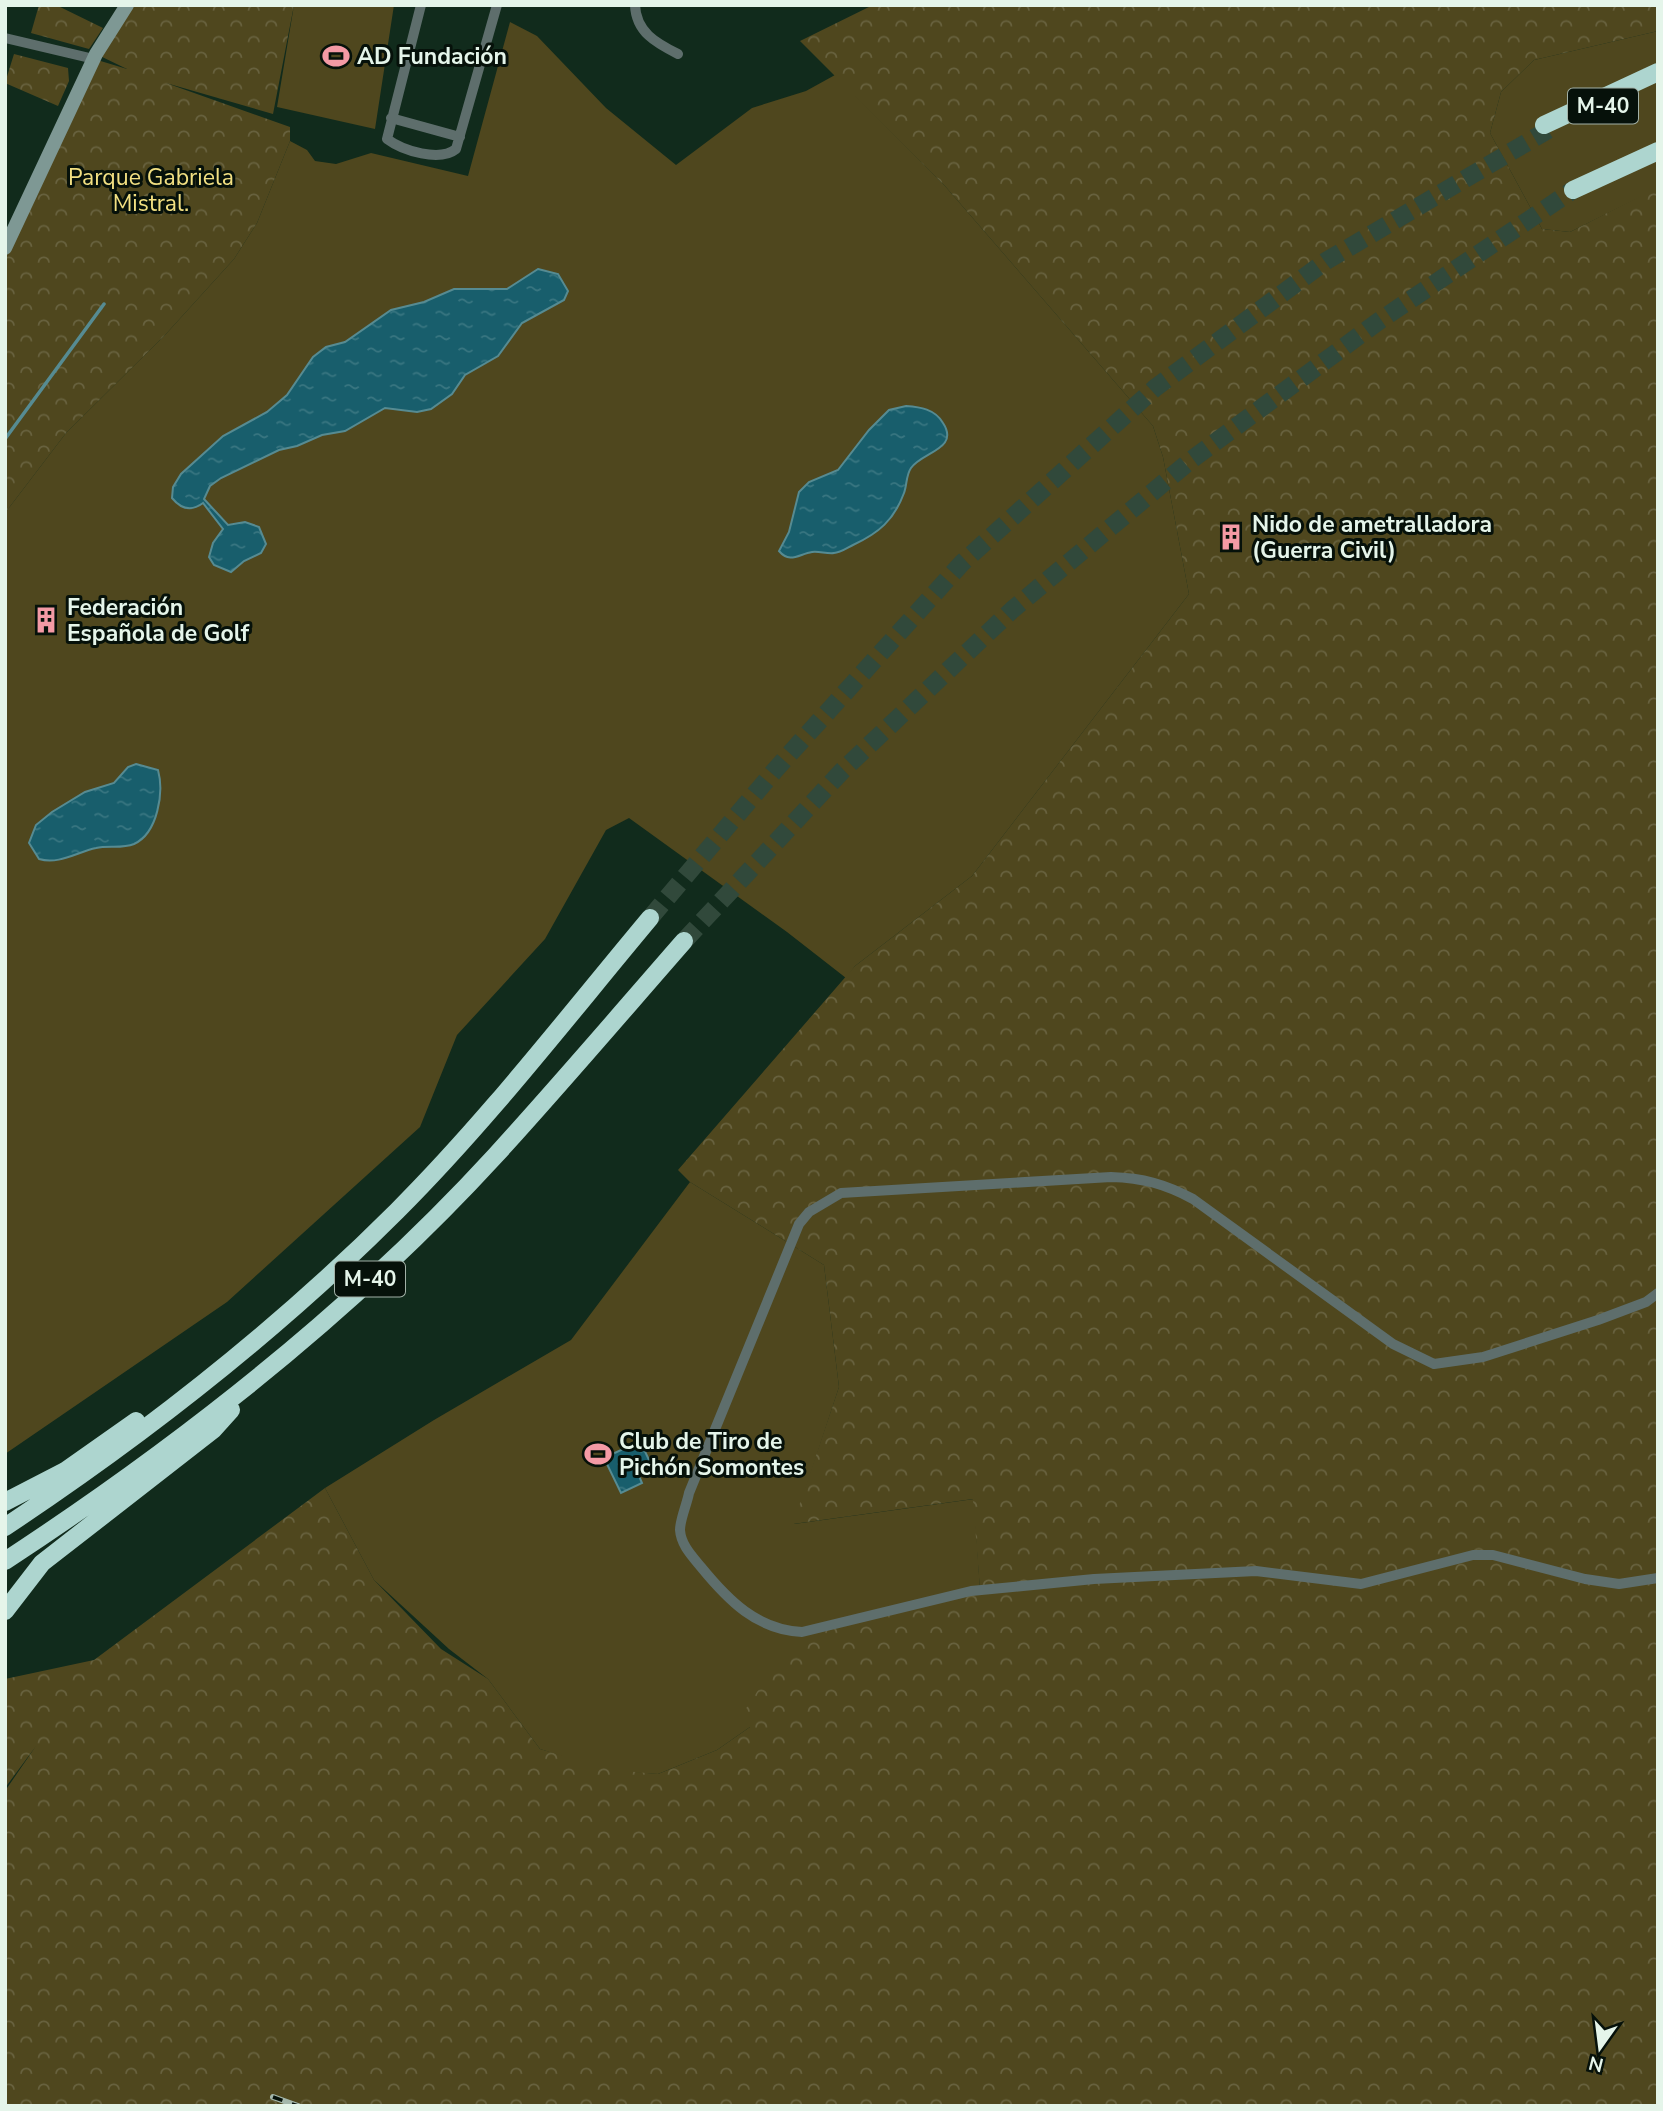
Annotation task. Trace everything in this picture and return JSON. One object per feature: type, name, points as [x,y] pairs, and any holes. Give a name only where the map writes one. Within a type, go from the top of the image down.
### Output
[{"type":"highway","name":"M-40","points":[[1658,72],[1546,127],[1658,83]]},
{"type":"highway","name":"M-40","points":[[1573,190],[1658,151]]},
{"type":"highway","points":[[1600,177],[1658,159]]},
{"type":"highway","name":"M-40","points":[[5,1527],[101,1463],[255,1342],[326,1280],[399,1210],[469,1134],[650,918]]},
{"type":"highway","name":"M-40","points":[[5,1561],[96,1500],[201,1423],[419,1233],[494,1157],[684,941]]},
{"type":"highway","points":[[5,1611],[42,1563],[212,1430],[298,1341]]},
{"type":"highway","points":[[5,1502],[65,1471],[212,1365],[255,1342]]},
{"type":"street","points":[[5,248],[94,59],[127,5]]},
{"type":"street","points":[[421,5],[387,139],[395,145],[438,156],[449,155],[456,149],[497,5]]},
{"type":"street","points":[[635,5],[641,29],[660,45],[678,54]]},
{"type":"street","points":[[5,38],[94,59]]},
{"type":"street","points":[[391,118],[460,137]]},
{"type":"street","points":[[1658,1293],[1639,1305],[1598,1321],[1483,1357],[1434,1364],[1393,1344],[1193,1199],[1166,1185],[1142,1178],[1111,1177],[841,1193],[809,1212],[799,1224],[689,1493],[680,1529],[686,1549],[729,1601],[764,1623],[783,1631],[802,1633],[971,1591],[1094,1579],[1256,1570],[1361,1584],[1473,1555],[1493,1555],[1585,1579],[1619,1584],[1658,1578]]},
{"type":"green space","points":[[39,5],[56,5],[103,28],[89,49],[31,33]]},
{"type":"green space","name":"Parque Gabriela Mistral.","points":[[127,5],[294,5],[273,114],[166,83],[290,127],[290,141],[257,223],[234,259],[165,335],[66,433],[5,513],[5,258],[94,59],[127,69],[96,54]]},
{"type":"green space","name":"AD Fundación","points":[[294,5],[394,5],[375,129],[277,107]]},
{"type":"green space","points":[[873,5],[1658,5],[1658,31],[1534,60],[1501,92],[1490,133],[1542,229],[1570,232],[1658,187],[1658,2106],[5,2106],[5,1791],[36,1746],[5,1788],[5,1679],[94,1660],[325,1488],[374,1580],[441,1649],[488,1679],[540,1749],[613,1770],[658,1774],[717,1750],[750,1727],[745,1710],[780,1657],[802,1632],[980,1590],[973,1499],[793,1524],[839,1387],[824,1265],[690,1182],[678,1170],[855,966],[972,876],[1189,594],[1163,457],[1153,426],[945,186],[800,41]]},
{"type":"green space","points":[[510,22],[537,36],[606,108],[676,165],[752,108],[806,91],[835,75],[945,186],[1153,426],[1163,457],[1189,594],[972,876],[855,966],[846,978],[629,818],[606,830],[545,939],[457,1035],[420,1127],[227,1302],[5,1454],[5,513],[66,433],[165,335],[234,259],[257,223],[290,141],[307,150],[315,161],[336,164],[371,153],[468,176]]},
{"type":"green space","points":[[1658,31],[1658,188],[1570,232],[1542,229],[1490,133],[1501,92],[1534,60]]},
{"type":"green space","points":[[14,54],[68,68],[69,81],[58,106],[5,83]]},
{"type":"green space","name":"Club de Tiro de Pichón Somontes","points":[[690,1182],[824,1265],[839,1387],[794,1524],[974,1499],[980,1590],[750,1727],[717,1750],[658,1774],[608,1771],[540,1749],[488,1679],[449,1649],[374,1580],[325,1488],[571,1340]]},
{"type":"water","points":[[538,269],[558,274],[568,291],[564,300],[522,323],[498,356],[465,375],[452,394],[431,409],[417,412],[385,408],[345,431],[322,435],[297,446],[279,450],[210,486],[204,499],[228,525],[245,522],[259,527],[266,544],[261,553],[244,561],[231,572],[214,565],[209,557],[213,543],[223,529],[203,503],[194,508],[186,508],[172,498],[173,487],[181,474],[223,436],[267,412],[287,395],[313,357],[326,347],[345,342],[391,310],[424,302],[454,289],[507,289]]},
{"type":"water","points":[[906,406],[922,408],[940,418],[947,432],[947,439],[911,468],[904,493],[890,518],[871,536],[839,552],[812,552],[791,558],[783,555],[779,551],[789,532],[799,492],[809,482],[838,470],[869,430],[889,410]]},
{"type":"water","points":[[136,764],[158,770],[160,779],[154,822],[142,839],[134,844],[96,848],[61,859],[39,859],[29,843],[36,825],[85,792],[114,783],[128,767]]},
{"type":"water","points":[[640,1441],[650,1462],[636,1469],[642,1483],[621,1493],[604,1458]]},
{"type":"waterway","points":[[5,439],[104,304]]},
{"type":"tunnel","points":[[650,918],[776,769],[962,563],[1155,388],[1326,261],[1548,130]]},
{"type":"tunnel","points":[[684,941],[843,770],[1012,610],[1191,460],[1379,321],[1573,190]]},
{"type":"railway","points":[[273,2097],[298,2106]]},
{"type":"place","name":"AD Fundación","points":[[336,56]]},
{"type":"place","name":"Nido de ametralladora (Guerra Civil)","points":[[1231,537]]},
{"type":"place","name":"Federación Española de Golf","points":[[46,620]]},
{"type":"place","name":"Club de Tiro de Pichón Somontes","points":[[598,1454]]}]
